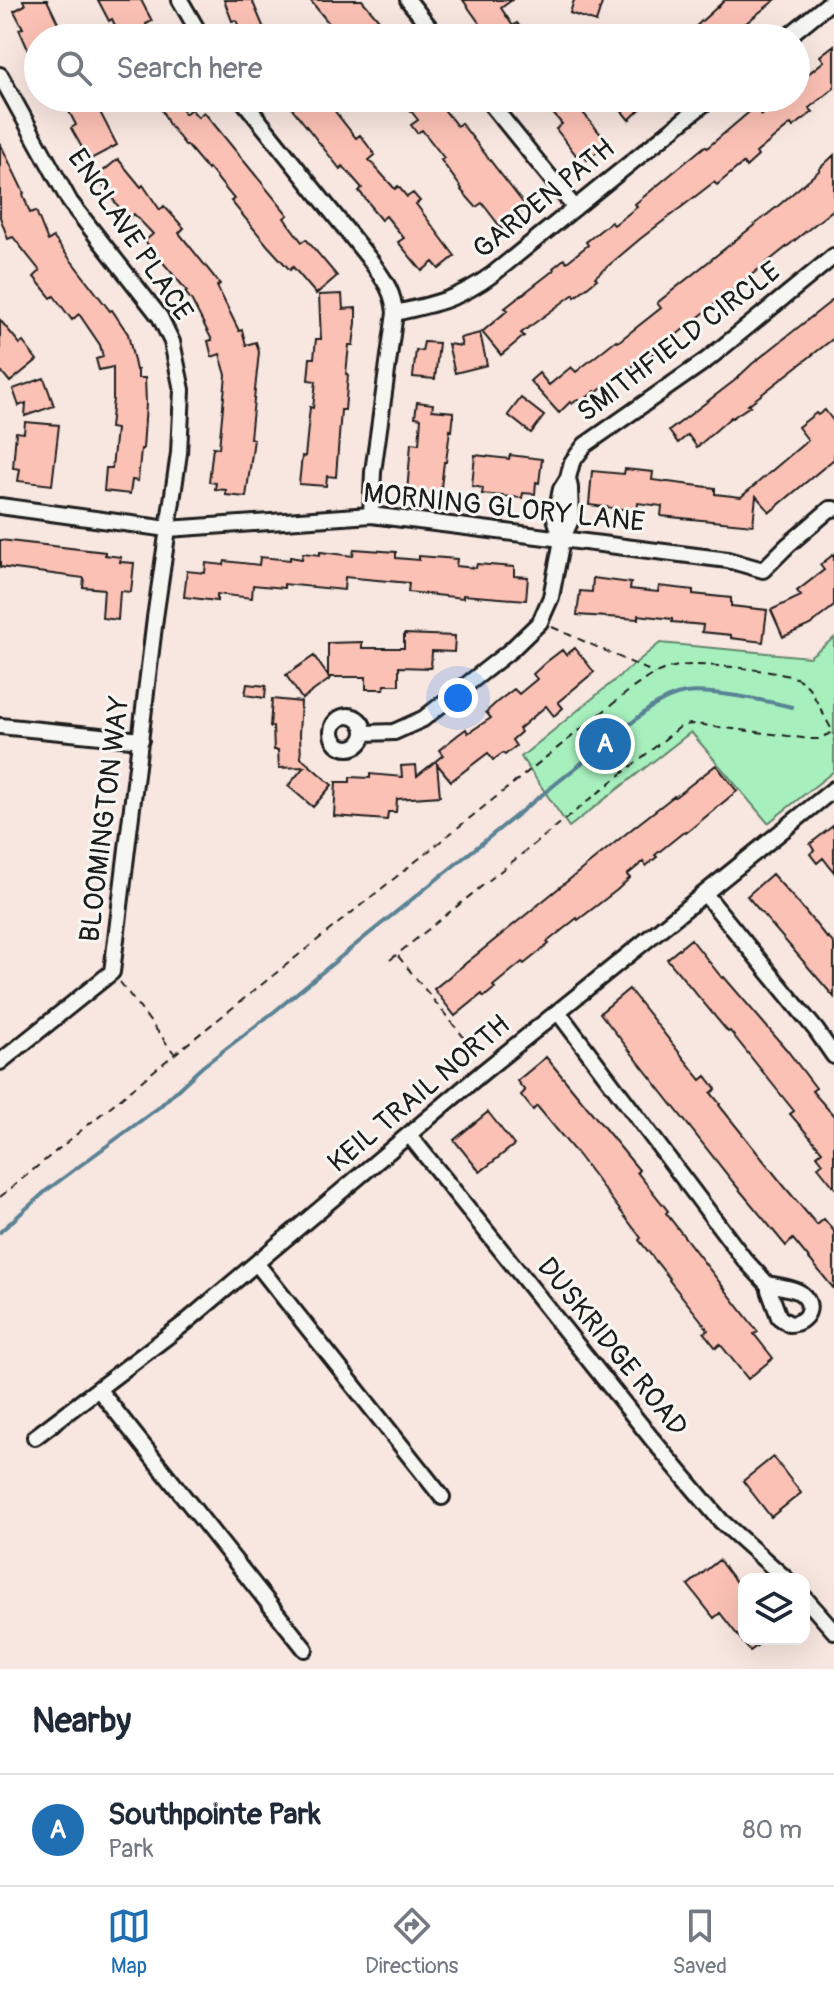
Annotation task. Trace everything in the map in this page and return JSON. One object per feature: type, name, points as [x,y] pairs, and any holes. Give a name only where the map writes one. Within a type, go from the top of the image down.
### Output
[{"type":"street","points":[[180,0],[194,24]]},
{"type":"street","points":[[408,0],[427,24]]},
{"type":"street","points":[[803,24],[833,0]]},
{"type":"street","name":"ENCLAVE PLACE","points":[[0,75],[70,202],[160,317],[172,342],[182,390],[182,420],[168,529]]},
{"type":"street","points":[[252,112],[387,284],[394,298],[395,313],[373,472],[371,515]]},
{"type":"street","points":[[497,112],[575,208]]},
{"type":"street","name":"GARDEN PATH","points":[[395,313],[441,303],[473,289],[694,112]]},
{"type":"street","name":"SMITHFIELD CIRCLE","points":[[540,622],[554,585],[562,540],[555,518],[561,489],[572,462],[585,445],[708,359],[834,256]]},
{"type":"street","name":"MORNING GLORY LANE","points":[[0,506],[168,529],[371,515],[728,560],[763,570],[833,506]]},
{"type":"street","name":"BLOOMINGTON WAY","points":[[0,1062],[112,972],[168,529]]},
{"type":"street","points":[[364,733],[394,732],[423,719],[511,650],[540,622]]},
{"type":"street","points":[[0,726],[141,740]]},
{"type":"street","name":"KEIL TRAIL NORTH","points":[[35,1437],[185,1323],[483,1072],[834,789]]},
{"type":"street","points":[[705,894],[834,1056]]},
{"type":"street","points":[[558,1012],[744,1259],[770,1287]]},
{"type":"street","name":"DUSKRIDGE ROAD","points":[[410,1136],[711,1510],[779,1573]]},
{"type":"street","points":[[257,1264],[442,1497]]},
{"type":"street","points":[[99,1390],[305,1649]]},
{"type":"street","points":[[810,1604],[834,1631]]},
{"type":"path","points":[[540,622],[654,674]]},
{"type":"path","points":[[0,1197],[630,690],[654,674],[673,666],[700,664],[775,673],[795,678],[810,689],[833,733],[811,739],[703,725],[680,727],[390,960]]},
{"type":"path","points":[[397,955],[474,1050]]},
{"type":"path","points":[[112,972],[175,1054]]},
{"type":"green space","points":[[834,638],[834,771],[768,823],[691,732],[569,827],[521,757],[660,643],[809,657]]},
{"type":"building","points":[[23,0],[47,0],[58,23],[24,24],[24,40],[19,29],[23,28],[14,11],[25,5]]},
{"type":"building","points":[[98,0],[141,0],[152,21],[146,24],[114,24],[112,19],[109,21]]},
{"type":"building","points":[[224,0],[252,0],[262,24],[238,24],[236,20],[232,21]]},
{"type":"building","points":[[310,0],[362,0],[382,24],[335,23],[329,24]]},
{"type":"building","points":[[463,0],[512,0],[501,8],[512,24],[480,24]]},
{"type":"building","points":[[574,0],[603,0],[596,22],[570,13]]},
{"type":"building","points":[[725,0],[775,0],[745,24],[698,24]]},
{"type":"building","points":[[834,45],[834,88],[810,107],[810,72],[824,61],[820,56]]},
{"type":"building","points":[[810,109],[813,112],[793,127],[791,124],[756,153],[758,156],[746,167],[743,163],[717,185],[714,182],[640,239],[575,297],[574,294],[521,333],[524,336],[501,355],[482,332],[508,310],[505,308],[564,259],[567,262],[588,245],[586,242],[611,222],[614,225],[637,207],[635,204],[749,112],[761,115],[765,112],[810,112]]},
{"type":"building","points":[[69,112],[100,112],[117,145],[89,160],[71,128],[76,125]]},
{"type":"building","points":[[163,112],[194,112],[198,117],[204,112],[288,215],[284,218],[302,242],[306,239],[337,276],[316,294],[293,267],[290,270],[268,246],[209,168],[168,123]]},
{"type":"building","points":[[295,112],[336,112],[356,138],[360,135],[375,155],[369,160],[395,189],[398,186],[407,197],[413,193],[420,201],[416,204],[455,256],[439,269],[433,262],[422,271],[398,242],[404,238],[386,216],[381,220],[359,191],[362,188],[343,166],[340,169]]},
{"type":"building","points":[[412,112],[446,112],[457,126],[461,123],[524,204],[518,209],[521,214],[502,229],[482,203],[476,207],[461,190],[441,160],[444,158],[422,130],[417,133],[411,125],[418,120]]},
{"type":"building","points":[[552,112],[583,112],[608,143],[587,160],[581,151],[576,155],[556,129],[562,124]]},
{"type":"building","points":[[622,112],[637,112],[629,120]]},
{"type":"building","points":[[0,143],[30,213],[36,211],[48,241],[53,237],[112,310],[128,334],[138,378],[145,378],[143,449],[138,481],[132,480],[130,494],[104,491],[106,468],[112,468],[116,429],[110,428],[113,367],[99,370],[96,359],[103,357],[100,345],[79,314],[72,320],[54,296],[51,298],[34,277],[40,271],[13,237],[8,239],[0,217]]},
{"type":"building","points":[[834,155],[834,209],[640,364],[638,362],[580,403],[578,399],[572,404],[570,402],[559,413],[530,381],[539,373],[549,385],[571,367],[576,372],[616,340],[618,342],[661,308],[657,303],[778,206]]},
{"type":"building","points":[[118,159],[141,187],[143,185],[160,210],[164,206],[184,228],[179,233],[220,284],[217,286],[239,331],[242,330],[246,345],[256,342],[259,352],[250,438],[254,439],[246,497],[226,495],[226,490],[215,489],[216,483],[209,482],[213,447],[219,448],[226,375],[220,354],[212,357],[208,341],[212,340],[187,291],[145,241],[153,234],[134,214],[128,219],[96,177]]},
{"type":"building","points":[[342,294],[343,309],[356,308],[356,323],[353,345],[349,345],[336,477],[327,476],[326,486],[299,484],[316,381],[308,380],[310,358],[314,358],[316,339],[321,339],[319,295]]},
{"type":"building","points":[[834,299],[834,338],[697,447],[688,435],[678,443],[669,431]]},
{"type":"building","points":[[0,320],[37,360],[10,382],[0,370]]},
{"type":"building","points":[[480,333],[487,365],[455,373],[448,344],[462,346],[460,338]]},
{"type":"building","points":[[424,342],[439,343],[435,379],[413,377],[416,350],[422,351]]},
{"type":"building","points":[[44,378],[54,406],[25,416],[26,403],[19,406],[13,389]]},
{"type":"building","points":[[521,398],[544,416],[531,433],[508,415]]},
{"type":"building","points":[[417,402],[433,404],[432,410],[454,412],[440,496],[407,493],[411,443],[419,444],[421,418],[415,417]]},
{"type":"building","points":[[825,410],[834,422],[834,459],[770,512],[756,496],[753,525],[661,516],[662,506],[638,503],[637,511],[589,505],[592,471],[624,474],[625,469],[653,472],[652,480],[715,488],[715,494],[741,497],[808,440],[798,427]]},
{"type":"building","points":[[25,422],[59,425],[52,485],[18,481],[20,469],[13,468],[16,432],[24,433]]},
{"type":"building","points":[[475,455],[542,459],[535,494],[523,493],[522,498],[482,494],[483,488],[472,486]]},
{"type":"building","points":[[0,540],[105,552],[105,555],[121,557],[120,562],[134,563],[131,592],[120,591],[118,620],[102,618],[104,589],[83,587],[84,578],[0,567]]},
{"type":"building","points":[[354,549],[396,552],[396,558],[457,559],[456,566],[514,567],[514,576],[528,577],[526,600],[408,592],[409,583],[345,577],[344,590],[284,584],[284,588],[253,585],[252,598],[217,594],[217,601],[184,597],[187,571],[205,573],[206,563],[224,565],[225,561],[259,565],[260,557],[302,559],[303,553],[320,555],[320,552],[353,556]]},
{"type":"building","points":[[834,554],[834,606],[810,625],[783,637],[771,610],[801,596],[797,591],[824,570],[820,565]]},
{"type":"building","points":[[593,578],[631,583],[630,589],[658,592],[659,586],[693,590],[693,594],[731,598],[731,606],[767,610],[763,642],[702,632],[703,625],[672,622],[672,619],[638,615],[638,619],[577,615],[580,591],[592,592]]},
{"type":"building","points":[[404,634],[455,636],[454,652],[432,651],[431,668],[399,667],[399,685],[385,685],[384,689],[366,689],[366,677],[329,677],[302,699],[286,675],[314,656],[328,676],[328,643],[362,642],[362,648],[404,648]]},
{"type":"building","points":[[575,648],[594,672],[558,702],[563,708],[554,716],[546,706],[519,729],[521,732],[512,740],[516,746],[505,755],[503,753],[493,760],[488,753],[451,781],[437,764],[440,796],[397,799],[396,812],[388,812],[387,820],[334,816],[336,782],[350,782],[350,777],[370,778],[370,774],[402,777],[401,766],[416,765],[417,776],[443,755],[439,750],[459,734],[466,729],[468,733],[491,718],[486,712],[497,702],[514,689],[519,694],[537,679],[533,674],[545,663],[562,650],[566,655]]},
{"type":"building","points":[[247,684],[266,686],[265,698],[245,695]]},
{"type":"building","points":[[272,699],[301,702],[301,758],[332,785],[313,807],[288,786],[304,767],[279,768],[273,727],[270,727]]},
{"type":"building","points":[[716,765],[737,791],[655,855],[657,857],[646,866],[643,862],[627,875],[630,878],[617,890],[577,918],[524,964],[522,962],[484,997],[482,994],[455,1016],[434,989]]},
{"type":"building","points":[[834,825],[834,872],[823,858],[817,863],[810,854],[814,850],[810,844]]},
{"type":"building","points":[[772,874],[834,944],[834,997],[747,896]]},
{"type":"building","points":[[691,939],[786,1049],[816,1088],[812,1091],[834,1116],[834,1187],[818,1167],[823,1163],[817,1155],[822,1151],[790,1114],[794,1111],[667,959]]},
{"type":"building","points":[[629,989],[701,1080],[706,1076],[716,1089],[711,1093],[719,1105],[817,1225],[824,1219],[834,1231],[834,1289],[793,1239],[786,1246],[600,1013]]},
{"type":"building","points":[[546,1057],[639,1170],[637,1172],[668,1211],[666,1213],[758,1332],[754,1334],[773,1358],[748,1379],[720,1344],[716,1348],[704,1333],[708,1330],[578,1155],[537,1106],[533,1110],[521,1095],[525,1091],[517,1081]]},
{"type":"building","points":[[488,1112],[514,1145],[480,1172],[454,1140]]},
{"type":"building","points":[[773,1457],[801,1493],[771,1517],[743,1481]]},
{"type":"building","points":[[719,1560],[738,1585],[738,1636],[720,1613],[714,1618],[688,1585]]},
{"type":"waterway","points":[[0,1232],[47,1190],[158,1108],[202,1067],[650,708],[676,695],[696,692],[738,696],[792,707]]},
{"type":"place","name":"Southpointe Park","points":[[605,744]]}]
